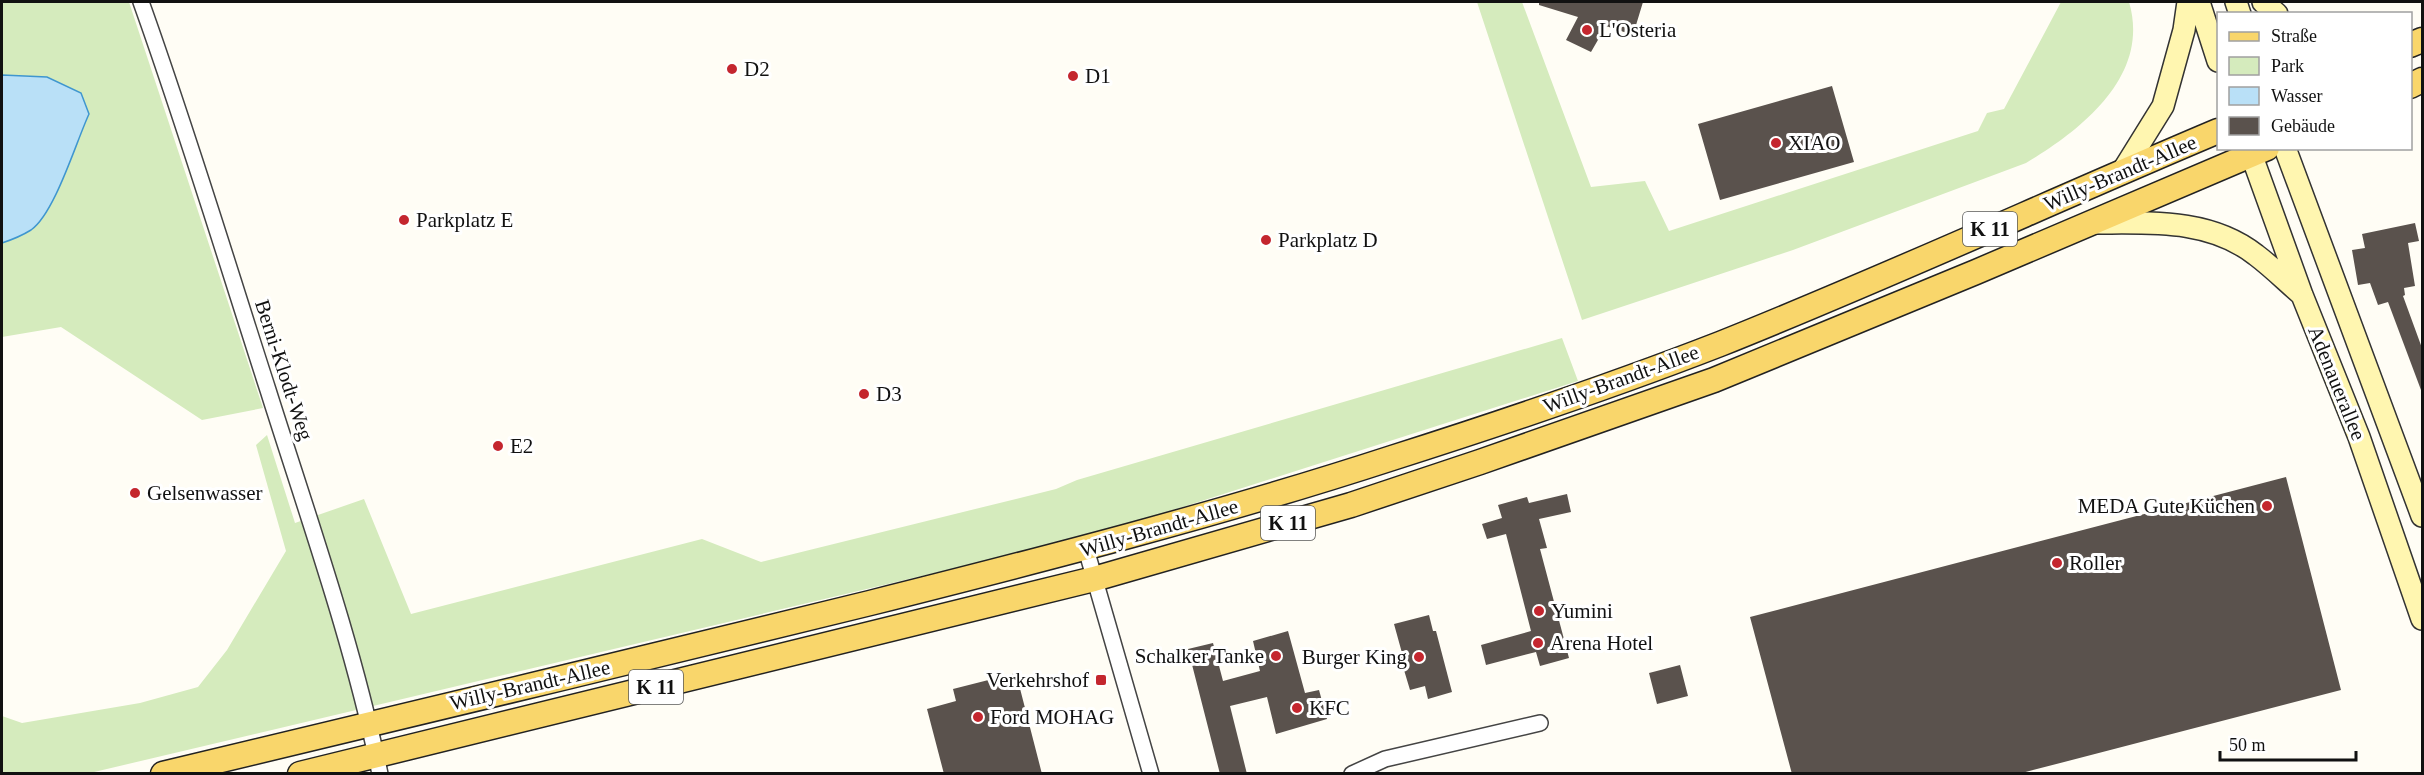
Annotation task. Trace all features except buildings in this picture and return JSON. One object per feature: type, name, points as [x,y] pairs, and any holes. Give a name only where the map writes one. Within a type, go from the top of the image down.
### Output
[{"type":"main road","points":[[2122,172],[2163,106],[2181,40],[2188,2]]},
{"type":"main road","points":[[2199,2],[2217,58]]},
{"type":"main road","points":[[2263,2],[2275,12]]},
{"type":"main road","name":"Willy-Brandt-Allee","points":[[163,774],[737,636],[1086,549],[1371,465],[1596,390],[1716,345],[1858,287],[2217,130]]},
{"type":"main road","name":"Adenauerallee","points":[[2286,150],[2422,516]]},
{"type":"main road","name":"Willy-Brandt-Allee","points":[[300,774],[378,764],[1094,579],[1351,505],[1714,380],[2092,223],[2256,151]]},
{"type":"main road","name":"Adenauerallee","points":[[2256,151],[2302,295],[2359,437],[2422,619]]},
{"type":"main road","points":[[2092,223],[2158,222],[2186,225],[2214,232],[2256,254],[2302,295]]},
{"type":"street","name":"Berni-Klodt-Weg","points":[[141,2],[200,172],[298,485],[358,683],[378,764]]},
{"type":"street","points":[[1086,549],[1151,774]]},
{"type":"street","points":[[1352,774],[1385,759],[1540,723]]},
{"type":"green space","points":[[2,2],[129,2],[263,408],[202,420],[61,327],[2,337],[2,243],[31,230],[40,221],[64,176],[89,114],[47,77],[2,75]]},
{"type":"green space","points":[[1477,2],[1522,2],[1591,187],[1645,181],[1669,231],[1978,131],[1987,113],[2004,109],[2061,2],[2129,2],[2133,29],[2130,54],[2121,77],[2106,98],[2089,117],[2047,150],[2026,163],[1793,250],[1582,320]]},
{"type":"green space","points":[[1562,338],[1578,381],[1095,535],[90,773],[2,773],[2,716],[22,723],[140,703],[198,687],[227,650],[286,551],[256,445],[267,435],[295,523],[364,499],[411,614],[702,539],[761,562],[1056,489],[1077,480]]},
{"type":"water","points":[[2,75],[47,77],[81,93],[89,114],[64,176],[40,221],[28,232],[2,243]]},
{"type":"place","name":"L'Osteria","points":[[1587,30]]},
{"type":"place","name":"D2","points":[[732,69]]},
{"type":"place","name":"D1","points":[[1073,76]]},
{"type":"place","name":"XIAO","points":[[1776,143]]},
{"type":"place","name":"Parkplatz E","points":[[404,220]]},
{"type":"place","name":"Parkplatz D","points":[[1266,240]]},
{"type":"place","name":"D3","points":[[864,394]]},
{"type":"place","name":"E2","points":[[498,446]]},
{"type":"place","name":"Gelsenwasser","points":[[135,493]]},
{"type":"place","name":"MEDA Gute Küchen","points":[[2267,506]]},
{"type":"place","name":"Roller","points":[[2057,563]]},
{"type":"place","name":"Yumini","points":[[1539,611]]},
{"type":"place","name":"Arena Hotel","points":[[1538,643]]},
{"type":"place","name":"Schalker Tanke","points":[[1276,656]]},
{"type":"place","name":"Burger King","points":[[1419,657]]},
{"type":"place","name":"Verkehrshof","points":[[1101,680]]},
{"type":"place","name":"KFC","points":[[1297,708]]},
{"type":"place","name":"Ford MOHAG","points":[[978,717]]}]
